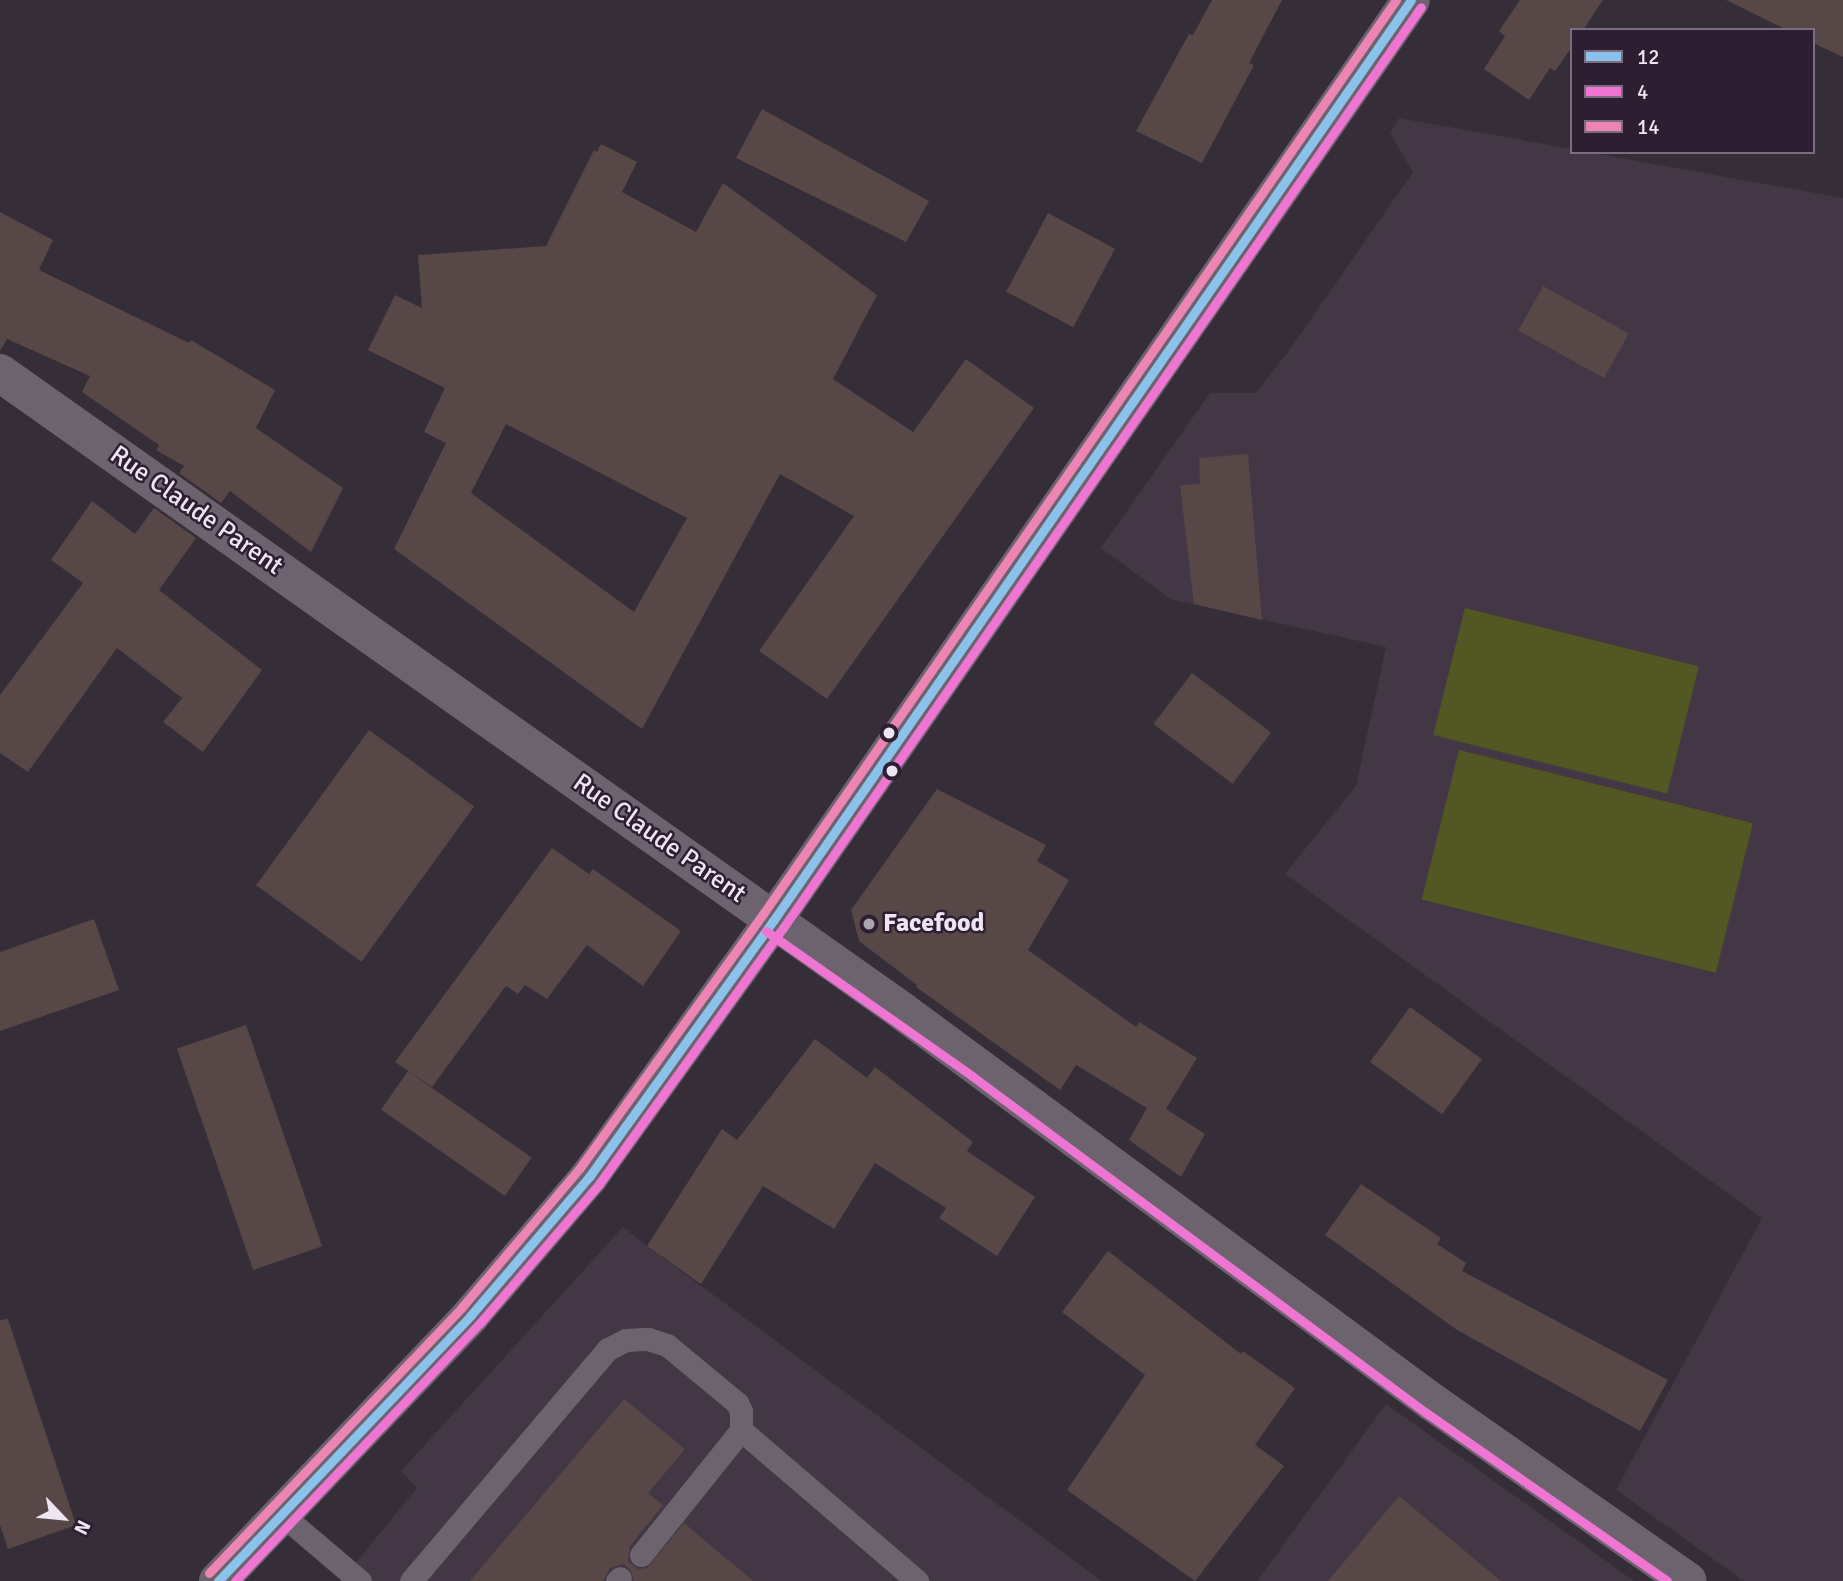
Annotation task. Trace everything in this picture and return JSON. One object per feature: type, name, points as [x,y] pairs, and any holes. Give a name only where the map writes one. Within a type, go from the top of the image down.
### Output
[{"type":"street","points":[[218,1581],[279,1513],[471,1315],[589,1177],[773,921],[1411,0]]},
{"type":"street","name":"Rue Claude Parent","points":[[0,373],[979,1066],[1432,1402],[1688,1581]]},
{"type":"lane","points":[[411,1581],[608,1349],[626,1340],[648,1339],[667,1345],[737,1403],[741,1412],[741,1430],[641,1555]]},
{"type":"lane","points":[[741,1430],[917,1581]]},
{"type":"lane","points":[[279,1513],[360,1581]]},
{"type":"shaded area","points":[[1399,118],[1570,149],[1570,154],[1599,154],[1843,198],[1843,1581],[1744,1581],[1616,1490],[1762,1218],[1285,874],[1356,786],[1386,647],[1170,599],[1101,548],[1210,393],[1256,393],[1288,352],[1413,172],[1390,133]]},
{"type":"shaded area","points":[[623,1227],[1102,1581],[341,1581],[417,1488],[401,1471]]},
{"type":"shaded area","points":[[1386,1404],[1634,1581],[1257,1581]]},
{"type":"green space","points":[[1465,608],[1699,666],[1667,793],[1433,735]]},
{"type":"green space","points":[[1459,750],[1753,823],[1716,973],[1422,899]]},
{"type":"building","points":[[1212,0],[1282,0],[1249,63],[1254,65],[1202,163],[1136,131],[1189,34],[1193,35]]},
{"type":"building","points":[[1520,0],[1603,0],[1584,28],[1570,28],[1570,50],[1555,71],[1550,68],[1529,100],[1484,69],[1505,36],[1499,31]]},
{"type":"building","points":[[1726,0],[1843,0],[1843,57],[1815,44],[1815,28],[1783,28]]},
{"type":"building","points":[[762,109],[929,201],[906,242],[736,158]]},
{"type":"building","points":[[601,144],[637,162],[622,192],[696,232],[723,183],[877,295],[833,379],[913,432],[966,359],[1034,408],[827,699],[759,651],[854,516],[780,474],[642,729],[394,549],[446,443],[424,432],[445,388],[368,350],[395,295],[422,308],[418,255],[546,246],[594,150],[597,152]],"holes":[[[506,424],[687,518],[634,612],[471,493]]]},
{"type":"building","points":[[0,212],[53,240],[39,270],[189,343],[191,340],[275,390],[256,428],[343,488],[311,552],[230,491],[221,503],[179,473],[184,466],[156,450],[159,445],[82,392],[90,376],[7,339],[0,351]]},
{"type":"building","points":[[1048,213],[1115,249],[1073,327],[1006,292]]},
{"type":"building","points":[[1543,286],[1629,334],[1604,378],[1518,331]]},
{"type":"building","points":[[1248,454],[1262,620],[1194,604],[1180,485],[1200,484],[1199,458]]},
{"type":"building","points":[[92,501],[135,534],[154,508],[196,538],[159,590],[262,670],[203,752],[163,722],[182,698],[117,648],[28,772],[0,753],[0,695],[83,583],[51,560]]},
{"type":"building","points":[[1192,673],[1271,733],[1233,784],[1153,724]]},
{"type":"building","points":[[369,730],[474,806],[361,962],[256,885]]},
{"type":"building","points":[[937,789],[1046,845],[1037,861],[1069,880],[1028,950],[1136,1027],[1139,1022],[1197,1058],[1166,1109],[1205,1134],[1181,1177],[1129,1140],[1147,1108],[1076,1065],[1060,1090],[916,987],[917,985],[859,941],[851,910]]},
{"type":"building","points":[[552,848],[589,874],[593,869],[681,931],[643,986],[587,945],[547,999],[525,985],[518,994],[506,986],[432,1087],[395,1062]]},
{"type":"building","points":[[94,919],[119,990],[0,1031],[0,952]]},
{"type":"building","points":[[1410,1007],[1482,1059],[1442,1114],[1370,1062]]},
{"type":"building","points":[[246,1025],[322,1246],[253,1270],[177,1049]]},
{"type":"building","points":[[815,1039],[867,1078],[875,1067],[973,1142],[967,1151],[1035,1197],[997,1256],[939,1218],[946,1208],[875,1163],[834,1229],[763,1186],[701,1284],[647,1246],[722,1129],[737,1140]]},
{"type":"building","points":[[408,1071],[532,1158],[505,1196],[381,1110]]},
{"type":"building","points":[[1361,1184],[1441,1238],[1437,1244],[1466,1263],[1462,1271],[1668,1380],[1640,1431],[1457,1330],[1325,1235]]},
{"type":"building","points":[[1108,1251],[1241,1354],[1243,1351],[1295,1388],[1255,1445],[1284,1466],[1195,1581],[1067,1490],[1145,1375],[1062,1312]]},
{"type":"building","points":[[8,1319],[76,1525],[8,1549],[0,1525],[0,1320]]},
{"type":"building","points":[[624,1399],[685,1449],[648,1493],[663,1505],[630,1546],[628,1561],[638,1569],[647,1568],[684,1523],[753,1581],[634,1581],[630,1569],[623,1564],[610,1568],[603,1581],[470,1581]]},
{"type":"building","points":[[1399,1496],[1501,1581],[1328,1581]]},
{"type":"transit line","name":"14","points":[[209,1573],[462,1307],[579,1169],[763,914],[1396,0]]},
{"type":"transit line","name":"12","points":[[218,1581],[471,1315],[589,1177],[773,921],[1411,0]]},
{"type":"transit line","name":"4","points":[[235,1581],[480,1323],[599,1184],[783,928],[1421,7]]},
{"type":"transit line","name":"4","points":[[766,931],[972,1076],[1425,1412],[1667,1581]]},
{"type":"place","name":"Facefood","points":[[869,924]]}]
